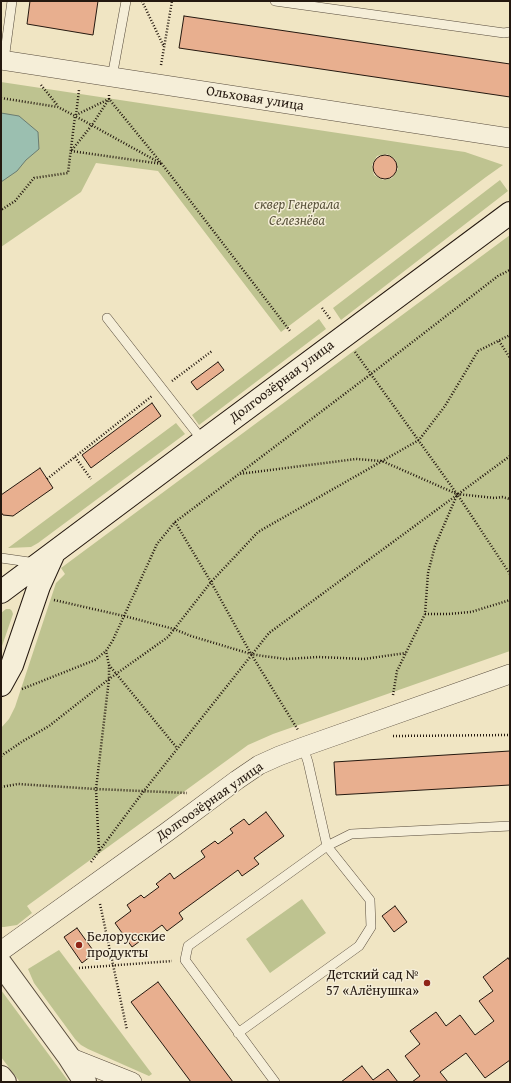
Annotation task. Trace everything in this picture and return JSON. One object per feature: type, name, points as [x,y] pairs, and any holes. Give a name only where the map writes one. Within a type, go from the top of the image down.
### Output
[{"type":"main road","name":"Долгоозёрная улица","points":[[1,592],[510,213]]},
{"type":"main road","name":"Долгоозёрная улица","points":[[8,688],[12,665],[39,586],[47,557]]},
{"type":"main road","points":[[1,964],[69,1057],[85,1082]]},
{"type":"main road","points":[[1,1077],[5,1082]]},
{"type":"street","name":"Ольховая улица","points":[[2,60],[111,85],[510,138]]},
{"type":"street","name":"Долгоозёрная улица","points":[[1,952],[259,765],[280,756],[300,739],[510,674]]},
{"type":"street","points":[[69,1057],[132,1082]]},
{"type":"lane","points":[[2,60],[12,1]]},
{"type":"lane","points":[[111,85],[126,1]]},
{"type":"lane","points":[[275,1],[334,5],[504,33],[510,32]]},
{"type":"lane","points":[[107,318],[203,441]]},
{"type":"lane","points":[[1,558],[47,557]]},
{"type":"lane","points":[[238,1032],[359,946],[371,927],[370,900],[327,846],[308,762],[300,739]]},
{"type":"lane","points":[[275,1082],[185,960],[188,946],[327,846],[351,834],[510,826]]},
{"type":"path","points":[[142,1],[164,48]]},
{"type":"path","points":[[161,65],[172,1]]},
{"type":"path","points":[[38,81],[58,107]]},
{"type":"path","points":[[71,151],[92,125],[108,99],[111,85]]},
{"type":"path","points":[[1,210],[15,201],[34,178],[68,173],[80,87]]},
{"type":"path","points":[[1,98],[58,107],[162,164]]},
{"type":"path","points":[[75,116],[108,99]]},
{"type":"path","points":[[108,99],[162,164],[290,331]]},
{"type":"path","points":[[71,151],[162,164]]},
{"type":"path","points":[[8,688],[95,660],[106,651],[113,640],[157,544],[175,522],[498,276],[510,270]]},
{"type":"path","points":[[322,308],[419,440],[510,574]]},
{"type":"path","points":[[1,756],[49,726],[116,673],[168,637],[211,582],[258,532],[419,440],[445,406],[478,351],[510,335]]},
{"type":"path","points":[[499,341],[510,358]]},
{"type":"path","points":[[47,479],[162,388],[212,351]]},
{"type":"path","points":[[90,863],[177,748],[269,633],[510,456]]},
{"type":"path","points":[[74,457],[91,479]]},
{"type":"path","points":[[239,474],[356,459],[382,461],[457,494],[495,498],[502,497],[510,499]]},
{"type":"path","points":[[393,698],[397,671],[425,614],[428,573],[435,546],[457,494]]},
{"type":"path","points":[[175,522],[211,582],[300,739]]},
{"type":"path","points":[[54,600],[174,629],[191,636],[251,654],[286,659],[318,657],[364,659],[406,653]]},
{"type":"path","points":[[425,614],[471,612],[510,600]]},
{"type":"path","points":[[99,852],[96,789],[109,679],[109,665],[106,651]]},
{"type":"path","points":[[109,665],[177,748]]},
{"type":"path","points":[[393,736],[510,735]]},
{"type":"path","points":[[1,787],[18,784],[143,792],[187,793]]},
{"type":"path","points":[[100,904],[127,1030]]},
{"type":"path","points":[[79,968],[185,960]]},
{"type":"green space","name":"сквер Генерала Селезнёва","points":[[1,82],[465,152],[503,165],[281,332],[158,171],[96,163],[81,192],[1,247]],"holes":[[[387,154],[395,159],[398,169],[392,178],[383,180],[374,175],[372,165],[377,156]]]},
{"type":"green space","points":[[500,180],[508,191],[341,320],[333,308]]},
{"type":"green space","points":[[510,235],[510,651],[273,734],[248,745],[27,906],[32,913],[17,925],[1,927],[1,728],[9,719],[15,707],[56,583],[65,574],[61,568]]},
{"type":"green space","points":[[319,319],[326,329],[199,425],[192,415]]},
{"type":"green space","points":[[176,423],[185,434],[38,543],[31,547],[8,548]]},
{"type":"green space","points":[[6,609],[10,609],[13,614],[1,649],[1,613]]},
{"type":"green space","points":[[302,899],[326,933],[270,973],[246,939]]},
{"type":"green space","points":[[59,950],[152,1074],[149,1076],[88,1049],[75,1039],[34,983],[28,969]]},
{"type":"green space","points":[[1,990],[69,1082],[20,1082],[1,1057]]},
{"type":"shaded area","points":[[1,113],[19,116],[38,132],[39,149],[26,160],[17,171],[1,182]]},
{"type":"building","points":[[30,1],[98,1],[93,35],[27,24]]},
{"type":"building","points":[[184,16],[510,64],[510,97],[179,48]]},
{"type":"building","points":[[385,155],[390,156],[396,162],[396,172],[390,178],[385,179],[380,178],[374,172],[373,167],[374,162],[380,156]]},
{"type":"building","points":[[218,362],[224,370],[197,390],[191,382]]},
{"type":"building","points":[[152,403],[161,416],[91,468],[82,455]]},
{"type":"building","points":[[40,468],[53,488],[13,516],[3,515],[1,512],[1,495]]},
{"type":"building","points":[[510,751],[510,785],[336,795],[334,762]]},
{"type":"building","points":[[266,812],[284,836],[254,858],[259,864],[242,876],[238,870],[179,913],[183,919],[167,931],[162,925],[132,947],[115,923],[131,911],[127,905],[141,895],[144,898],[159,887],[156,884],[170,873],[174,879],[205,857],[201,851],[215,841],[218,844],[233,833],[230,829],[244,819],[249,825]]},
{"type":"building","points":[[395,906],[407,922],[394,932],[382,916]]},
{"type":"building","name":"Белорусские продукты","points":[[77,928],[95,953],[82,963],[64,937]]},
{"type":"building","points":[[508,958],[510,961],[510,1060],[485,1078],[466,1053],[440,1072],[448,1082],[412,1082],[420,1076],[405,1056],[420,1044],[410,1031],[436,1012],[446,1026],[460,1015],[475,1035],[494,1021],[479,1001],[493,991],[483,977]]},
{"type":"building","points":[[158,982],[233,1082],[191,1082],[131,1002]]},
{"type":"building","points":[[362,1066],[373,1080],[388,1069],[398,1082],[341,1082]]},
{"type":"place","name":"Белорусские продукты","points":[[79,945]]},
{"type":"place","name":"Детский сад № 57 «Алёнушка»","points":[[427,983]]}]
